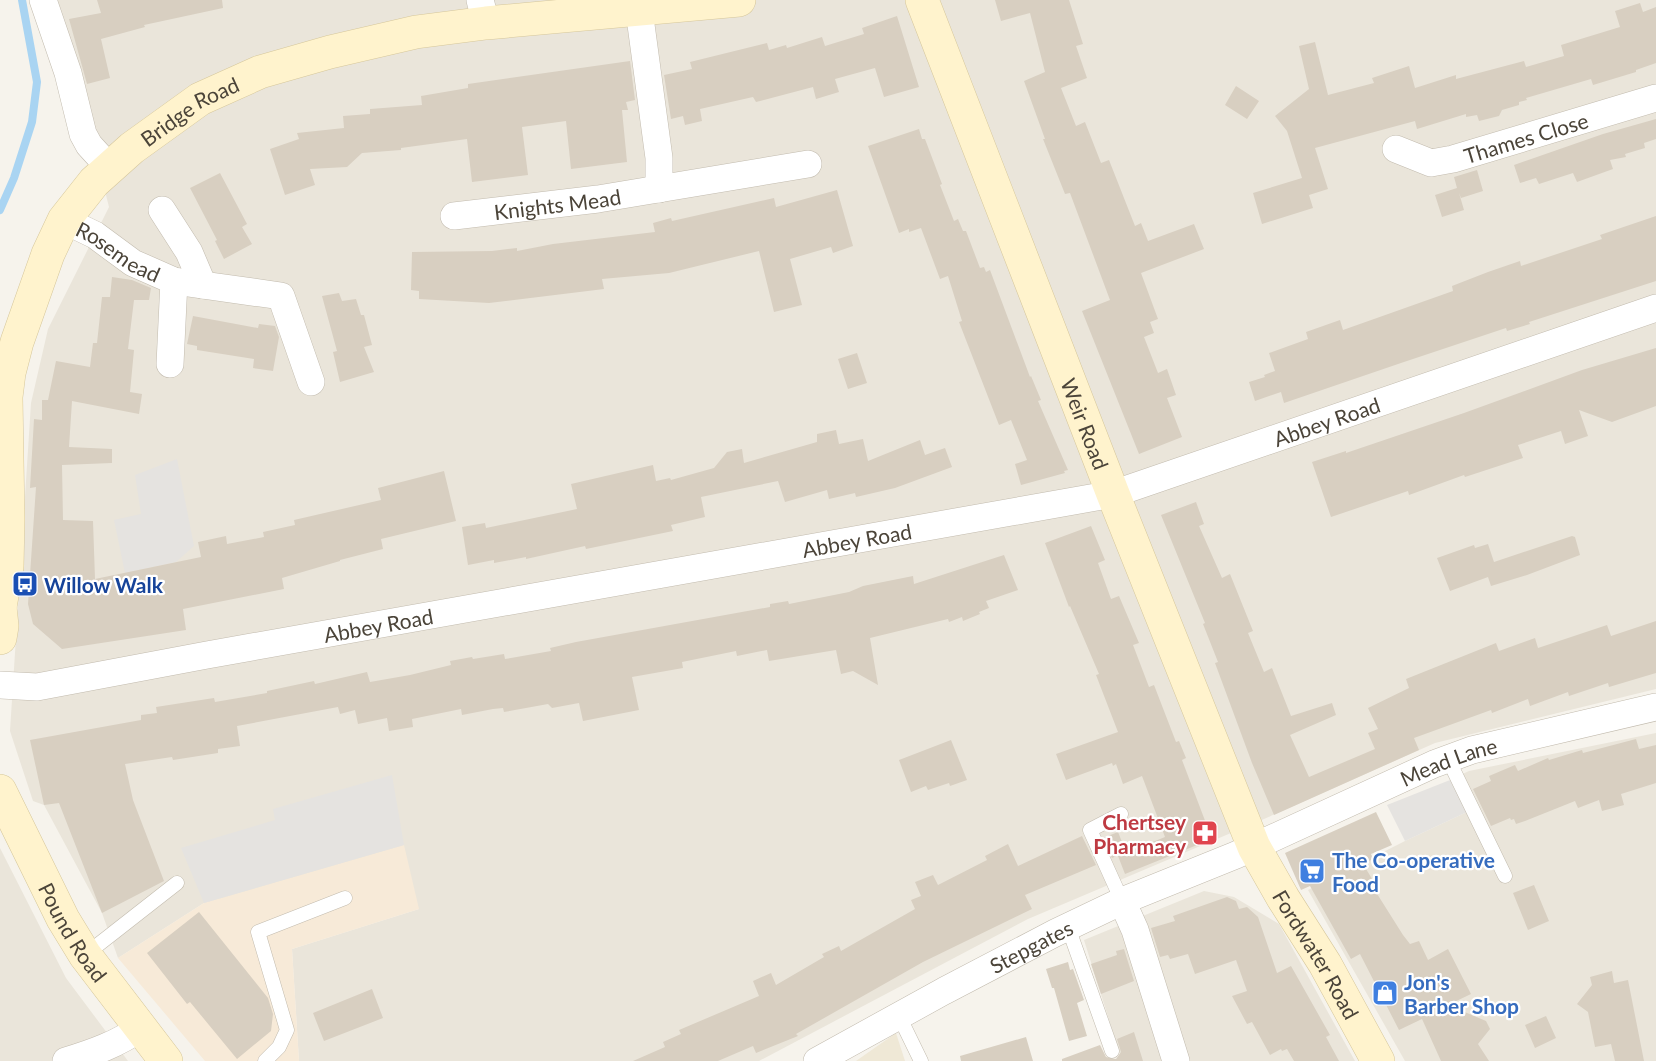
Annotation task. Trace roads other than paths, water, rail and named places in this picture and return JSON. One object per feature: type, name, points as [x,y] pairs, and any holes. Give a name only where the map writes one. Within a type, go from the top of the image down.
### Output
[{"type":"main road","name":"Bridge Road","points":[[0,638],[2,626],[0,607],[7,567],[4,446],[6,397],[14,352],[48,254],[64,220],[78,200],[109,168],[164,124],[200,99],[260,72],[416,32],[483,12],[639,10],[739,0]]},
{"type":"main road","name":"Weir Road","points":[[922,0],[1113,494],[1254,847]]},
{"type":"main road","name":"Pound Road","points":[[0,791],[54,901],[85,955],[166,1061]]},
{"type":"main road","name":"Fordwater Road","points":[[1254,847],[1325,964],[1378,1061]]},
{"type":"street","points":[[43,0],[68,73],[83,134],[89,145],[109,168]]},
{"type":"street","points":[[639,10],[659,158],[659,189]]},
{"type":"street","name":"Thames Close","points":[[1396,150],[1431,163],[1453,159],[1656,98]]},
{"type":"street","name":"Knights Mead","points":[[454,216],[598,199],[808,164]]},
{"type":"street","name":"Rosemead","points":[[162,210],[189,252],[203,285]]},
{"type":"street","name":"Rosemead","points":[[64,220],[95,235],[133,263],[174,281],[281,296],[311,382]]},
{"type":"street","name":"Rosemead","points":[[170,364],[174,281]]},
{"type":"street","name":"Abbey Road","points":[[0,686],[37,687],[1113,494],[1656,308]]},
{"type":"street","name":"Abbey Road","points":[[0,698],[14,698],[37,687]]},
{"type":"street","name":"Mead Lane","points":[[1254,847],[1472,750],[1656,707]]},
{"type":"street","name":"Stepgates","points":[[817,1061],[1068,927],[1122,901],[1254,847]]},
{"type":"street","points":[[1122,901],[1135,930],[1176,1061]]},
{"type":"street","points":[[66,1061],[125,1039],[140,1028]]},
{"type":"lane","points":[[1448,759],[1505,876]]},
{"type":"lane","points":[[1121,814],[1090,830],[1122,901]]},
{"type":"lane","points":[[85,955],[177,883]]},
{"type":"lane","points":[[265,1061],[279,1047],[287,1030],[258,932],[345,898]]},
{"type":"lane","points":[[1068,927],[1112,1051]]},
{"type":"lane","points":[[899,1016],[921,1061]]},
{"type":"waterway","points":[[0,210],[14,178],[32,122],[37,82],[22,0]]},
{"type":"place","name":"Willow Walk","points":[[25,584]]},
{"type":"place","name":"Chertsey Pharmacy","points":[[1205,833]]},
{"type":"place","name":"The Co-operative Food","points":[[1312,871]]},
{"type":"place","name":"Jon's Barber Shop","points":[[1385,993]]}]
